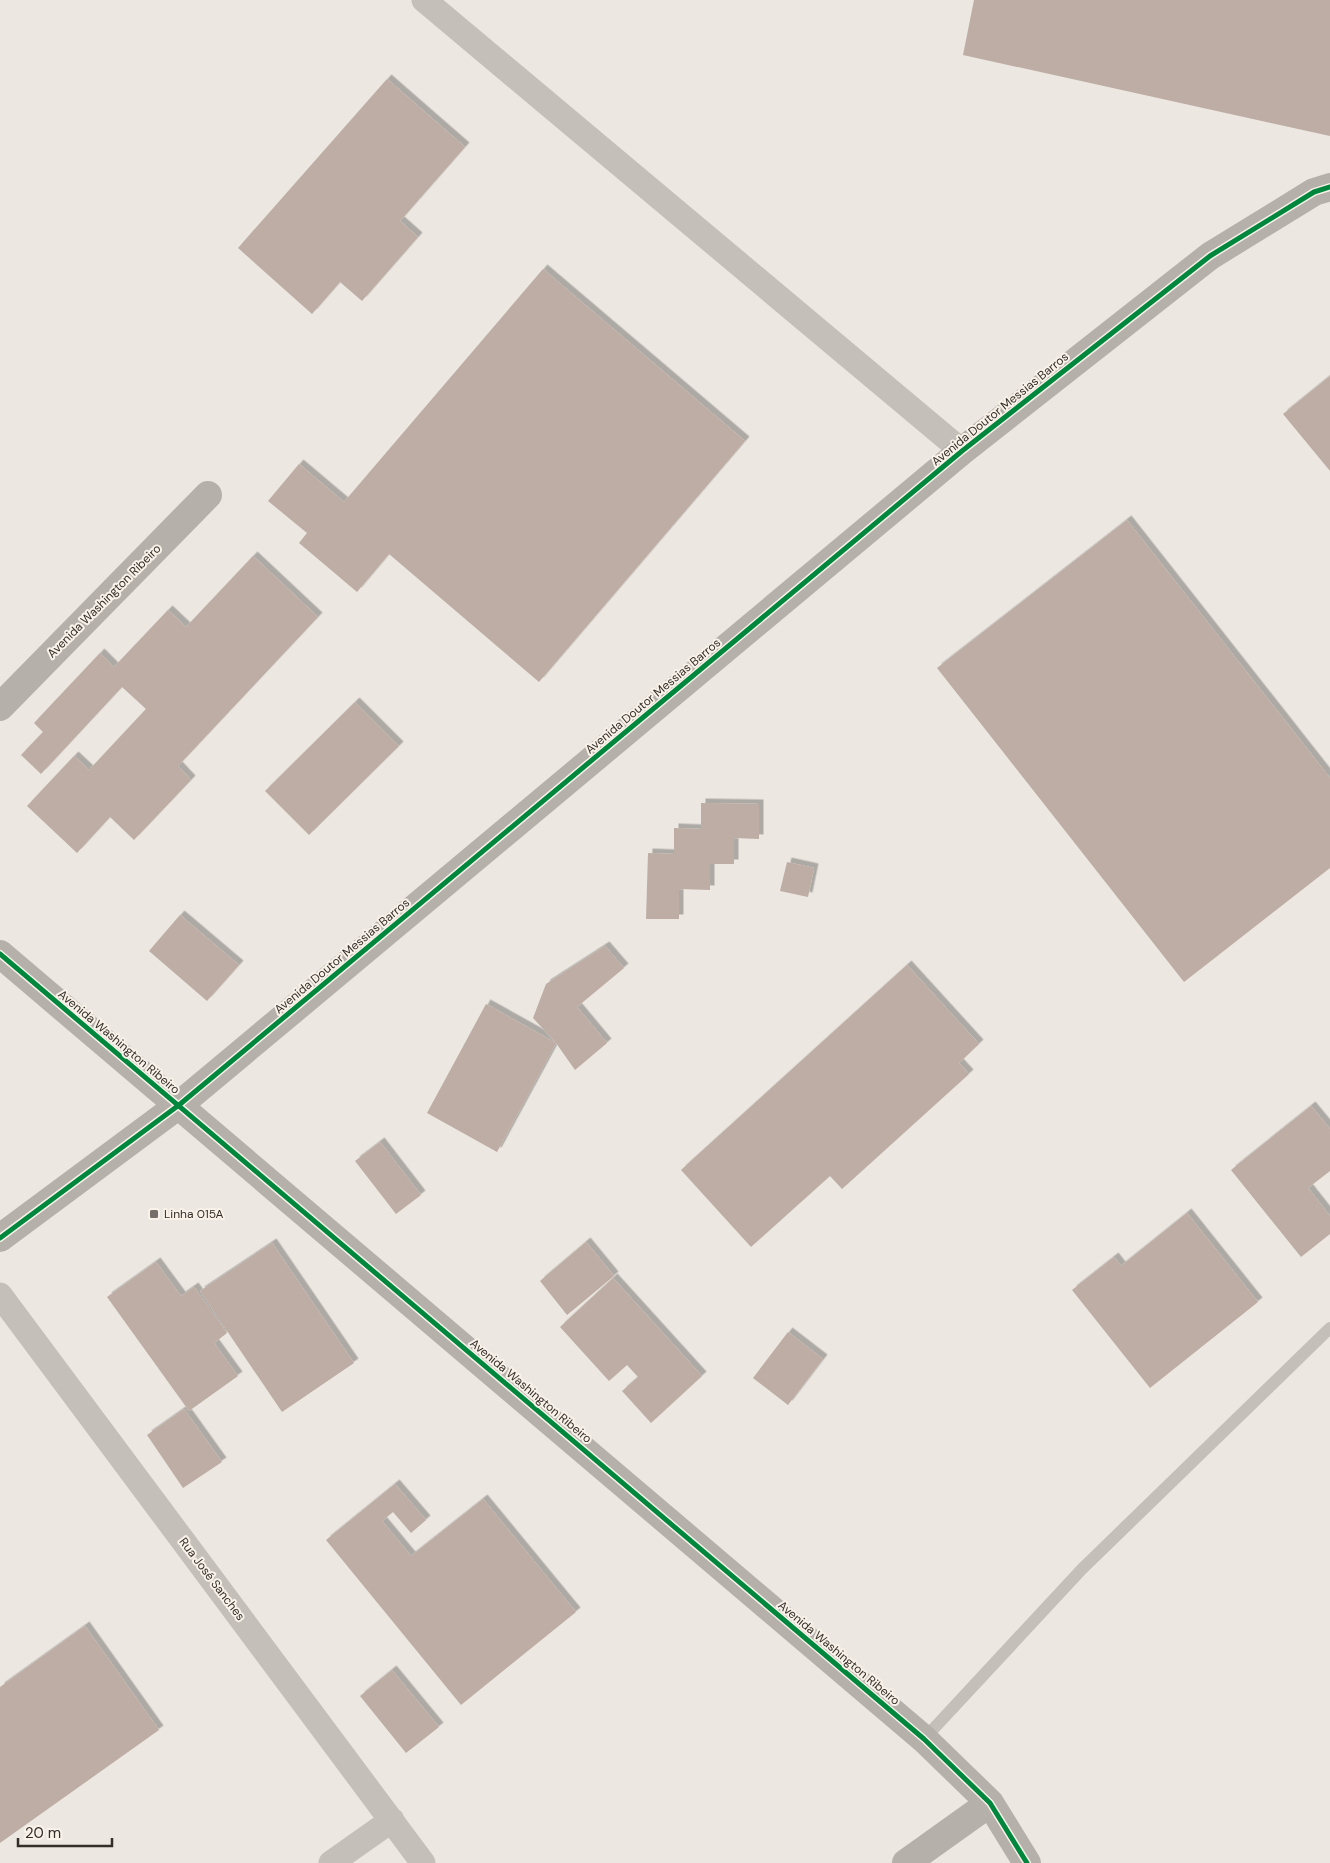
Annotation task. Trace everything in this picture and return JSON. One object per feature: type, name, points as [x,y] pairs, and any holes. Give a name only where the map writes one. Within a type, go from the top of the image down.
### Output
[{"type":"street","points":[[424,0],[962,451]]},
{"type":"street","name":"Avenida Doutor Messias Barros","points":[[0,1238],[179,1105],[962,451],[1210,256],[1314,192],[1330,187]]},
{"type":"street","name":"Avenida Washington Ribeiro","points":[[0,707],[208,495]]},
{"type":"street","name":"Avenida Washington Ribeiro","points":[[0,954],[924,1739],[990,1803],[1027,1863]]},
{"type":"street","name":"Rua José Sanches","points":[[0,1295],[423,1863]]},
{"type":"street","points":[[906,1863],[990,1803]]},
{"type":"street","points":[[331,1863],[392,1820]]},
{"type":"lane","points":[[924,1739],[1082,1569],[1330,1328]]},
{"type":"building","points":[[974,0],[1330,0],[1330,136],[963,55]]},
{"type":"building","points":[[387,79],[465,147],[400,221],[418,237],[362,301],[340,282],[312,314],[238,248]]},
{"type":"building","points":[[543,269],[745,441],[539,682],[389,554],[357,592],[299,543],[307,533],[268,501],[299,464],[344,502]]},
{"type":"building","points":[[1330,376],[1330,471],[1283,414]]},
{"type":"building","points":[[1127,520],[1330,778],[1330,868],[1184,982],[937,668]]},
{"type":"building","points":[[253,556],[318,617],[178,766],[191,780],[134,840],[110,817],[77,853],[27,806],[74,756],[89,770],[146,709],[122,687],[41,774],[21,755],[43,732],[34,723],[100,653],[114,667],[168,610],[186,627]]},
{"type":"building","points":[[355,702],[399,746],[309,835],[265,791]]},
{"type":"building","points":[[701,803],[759,804],[759,839],[734,838],[734,864],[710,864],[710,890],[679,889],[679,919],[646,919],[648,853],[674,854],[674,828],[701,829]]},
{"type":"building","points":[[787,862],[814,868],[808,897],[780,891]]},
{"type":"building","points":[[180,915],[239,965],[207,1001],[149,951]]},
{"type":"building","points":[[605,946],[624,968],[577,1007],[607,1043],[575,1070],[556,1043],[533,1018],[546,984]]},
{"type":"building","points":[[907,965],[979,1044],[959,1063],[969,1074],[842,1189],[830,1176],[751,1247],[681,1170]]},
{"type":"building","points":[[486,1004],[556,1043],[497,1152],[427,1113]]},
{"type":"building","points":[[1311,1106],[1330,1129],[1330,1171],[1308,1188],[1330,1216],[1330,1234],[1301,1257],[1231,1170]]},
{"type":"building","points":[[380,1142],[421,1195],[396,1214],[355,1161]]},
{"type":"building","points":[[1187,1213],[1258,1302],[1150,1388],[1072,1290],[1114,1257],[1121,1266]]},
{"type":"building","points":[[586,1242],[614,1276],[567,1315],[540,1281]]},
{"type":"building","points":[[272,1243],[354,1363],[282,1412],[200,1291]]},
{"type":"building","points":[[156,1262],[181,1296],[194,1287],[227,1333],[214,1343],[238,1376],[189,1411],[107,1297]]},
{"type":"building","points":[[613,1278],[702,1376],[651,1423],[622,1391],[638,1377],[627,1365],[609,1381],[560,1327]]},
{"type":"building","points":[[788,1332],[823,1359],[788,1405],[753,1378]]},
{"type":"building","points":[[184,1409],[222,1462],[183,1488],[147,1435]]},
{"type":"building","points":[[395,1484],[426,1520],[411,1533],[393,1512],[382,1521],[411,1556],[483,1499],[576,1612],[461,1705],[326,1540]]},
{"type":"building","points":[[85,1626],[159,1730],[0,1843],[0,1687]]},
{"type":"building","points":[[392,1670],[439,1727],[406,1753],[360,1696]]},
{"type":"cycle path","points":[[0,1238],[179,1105],[962,451],[1210,256],[1314,192],[1330,187]]},
{"type":"cycle path","points":[[0,954],[924,1739],[990,1803],[1027,1863]]},
{"type":"place","name":"Linha 015A","points":[[154,1214]]}]
